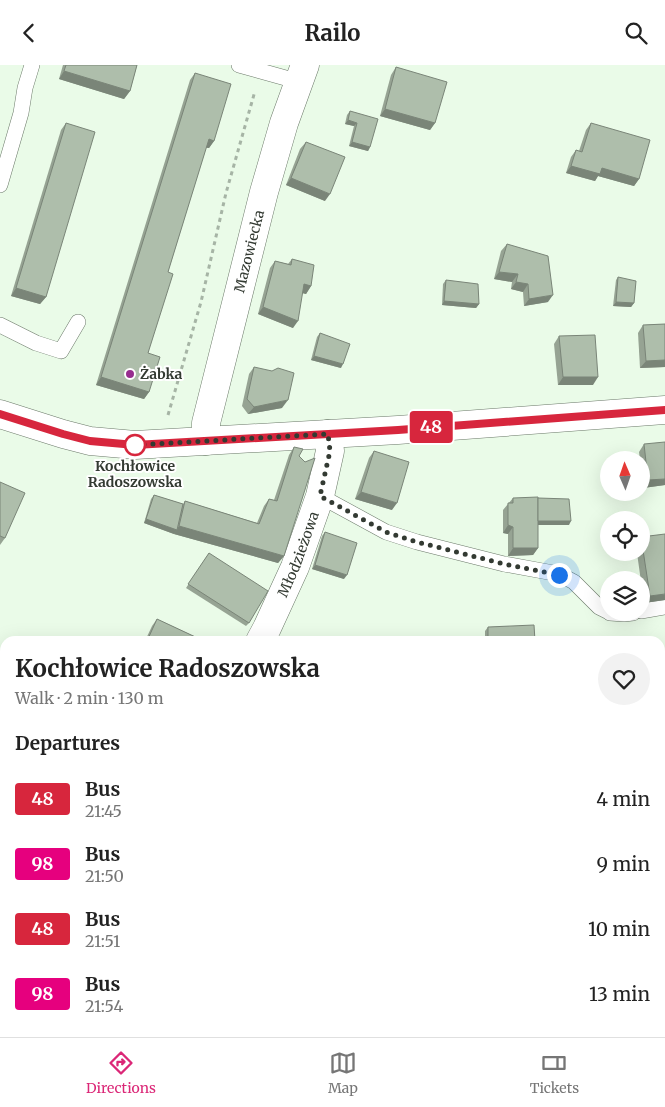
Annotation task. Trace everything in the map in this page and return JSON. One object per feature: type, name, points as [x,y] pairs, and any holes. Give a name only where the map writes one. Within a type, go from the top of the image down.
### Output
[{"type":"street","name":"Mazowiecka","points":[[206,441],[206,423],[258,217],[284,123],[302,73]]},
{"type":"street","points":[[0,413],[90,441],[135,445],[328,434],[665,410]]},
{"type":"street","name":"Młodzieżowa","points":[[263,636],[295,567],[320,496],[330,451],[328,434]]},
{"type":"lane","points":[[0,185],[21,113],[25,87],[32,65]]},
{"type":"lane","points":[[239,65],[261,71],[302,73]]},
{"type":"lane","points":[[0,325],[36,343],[61,351],[78,323]]},
{"type":"lane","points":[[320,496],[386,532],[417,542],[504,564],[559,575],[574,581],[600,608]]},
{"type":"lane","points":[[650,610],[665,607]]},
{"type":"path","points":[[167,417],[201,302],[226,193],[261,71]]},
{"type":"building","points":[[66,65],[137,65],[130,91],[64,71]]},
{"type":"building","points":[[396,67],[447,82],[435,123],[385,109]]},
{"type":"building","points":[[195,73],[231,84],[214,141],[209,139],[168,272],[173,274],[148,353],[160,357],[149,392],[101,377]]},
{"type":"building","points":[[350,111],[378,119],[370,147],[352,142],[357,123],[348,120]]},
{"type":"building","points":[[66,123],[95,132],[46,297],[16,288]]},
{"type":"building","points":[[591,123],[650,140],[639,179],[602,168],[600,174],[571,166],[576,150],[582,152]]},
{"type":"building","points":[[306,142],[345,157],[330,194],[291,178]]},
{"type":"building","points":[[507,244],[548,256],[553,295],[529,299],[528,284],[516,282],[518,274],[499,272]]},
{"type":"building","points":[[292,259],[314,265],[311,286],[304,284],[298,321],[263,307],[275,261],[291,265]]},
{"type":"building","points":[[618,277],[636,281],[634,303],[616,302]]},
{"type":"building","points":[[446,280],[478,284],[479,304],[444,301]]},
{"type":"building","points":[[665,324],[665,360],[646,361],[643,325]]},
{"type":"building","points":[[320,333],[350,344],[343,364],[314,356]]},
{"type":"building","points":[[595,335],[598,377],[563,377],[559,336]]},
{"type":"building","points":[[254,367],[272,371],[278,368],[294,373],[288,400],[254,407],[247,399]]},
{"type":"building","points":[[665,442],[665,479],[650,480],[650,451],[645,451],[644,444]]},
{"type":"building","points":[[294,447],[303,449],[299,456],[305,462],[315,458],[284,556],[179,526],[185,501],[259,524],[269,499],[277,501]]},
{"type":"building","points":[[374,451],[409,462],[397,503],[361,492]]},
{"type":"building","points":[[0,482],[25,493],[5,538],[0,536]]},
{"type":"building","points":[[154,495],[183,504],[177,530],[146,519]]},
{"type":"building","points":[[538,497],[538,548],[513,548],[513,527],[508,525],[508,503],[513,503],[513,498]]},
{"type":"building","points":[[538,498],[569,499],[571,521],[538,521]]},
{"type":"building","points":[[325,532],[357,543],[347,575],[315,565]]},
{"type":"building","points":[[665,534],[665,594],[650,596],[650,571],[646,571],[645,561],[650,561],[650,536]]},
{"type":"building","points":[[209,553],[268,591],[249,623],[188,584]]},
{"type":"building","points":[[157,619],[193,636],[149,636]]},
{"type":"building","points":[[534,625],[535,636],[488,636],[488,627]]},
{"type":"bus line","name":"48","points":[[0,414],[90,441],[135,445],[398,430],[665,410]]},
{"type":"place","name":"Żabka","points":[[130,374]]},
{"type":"place","name":"Kochłowice Radoszowska","points":[[135,445]]},
{"type":"route","points":[[135,445],[328,434],[330,451],[320,496],[386,532],[417,542],[504,564],[559,575]]}]
